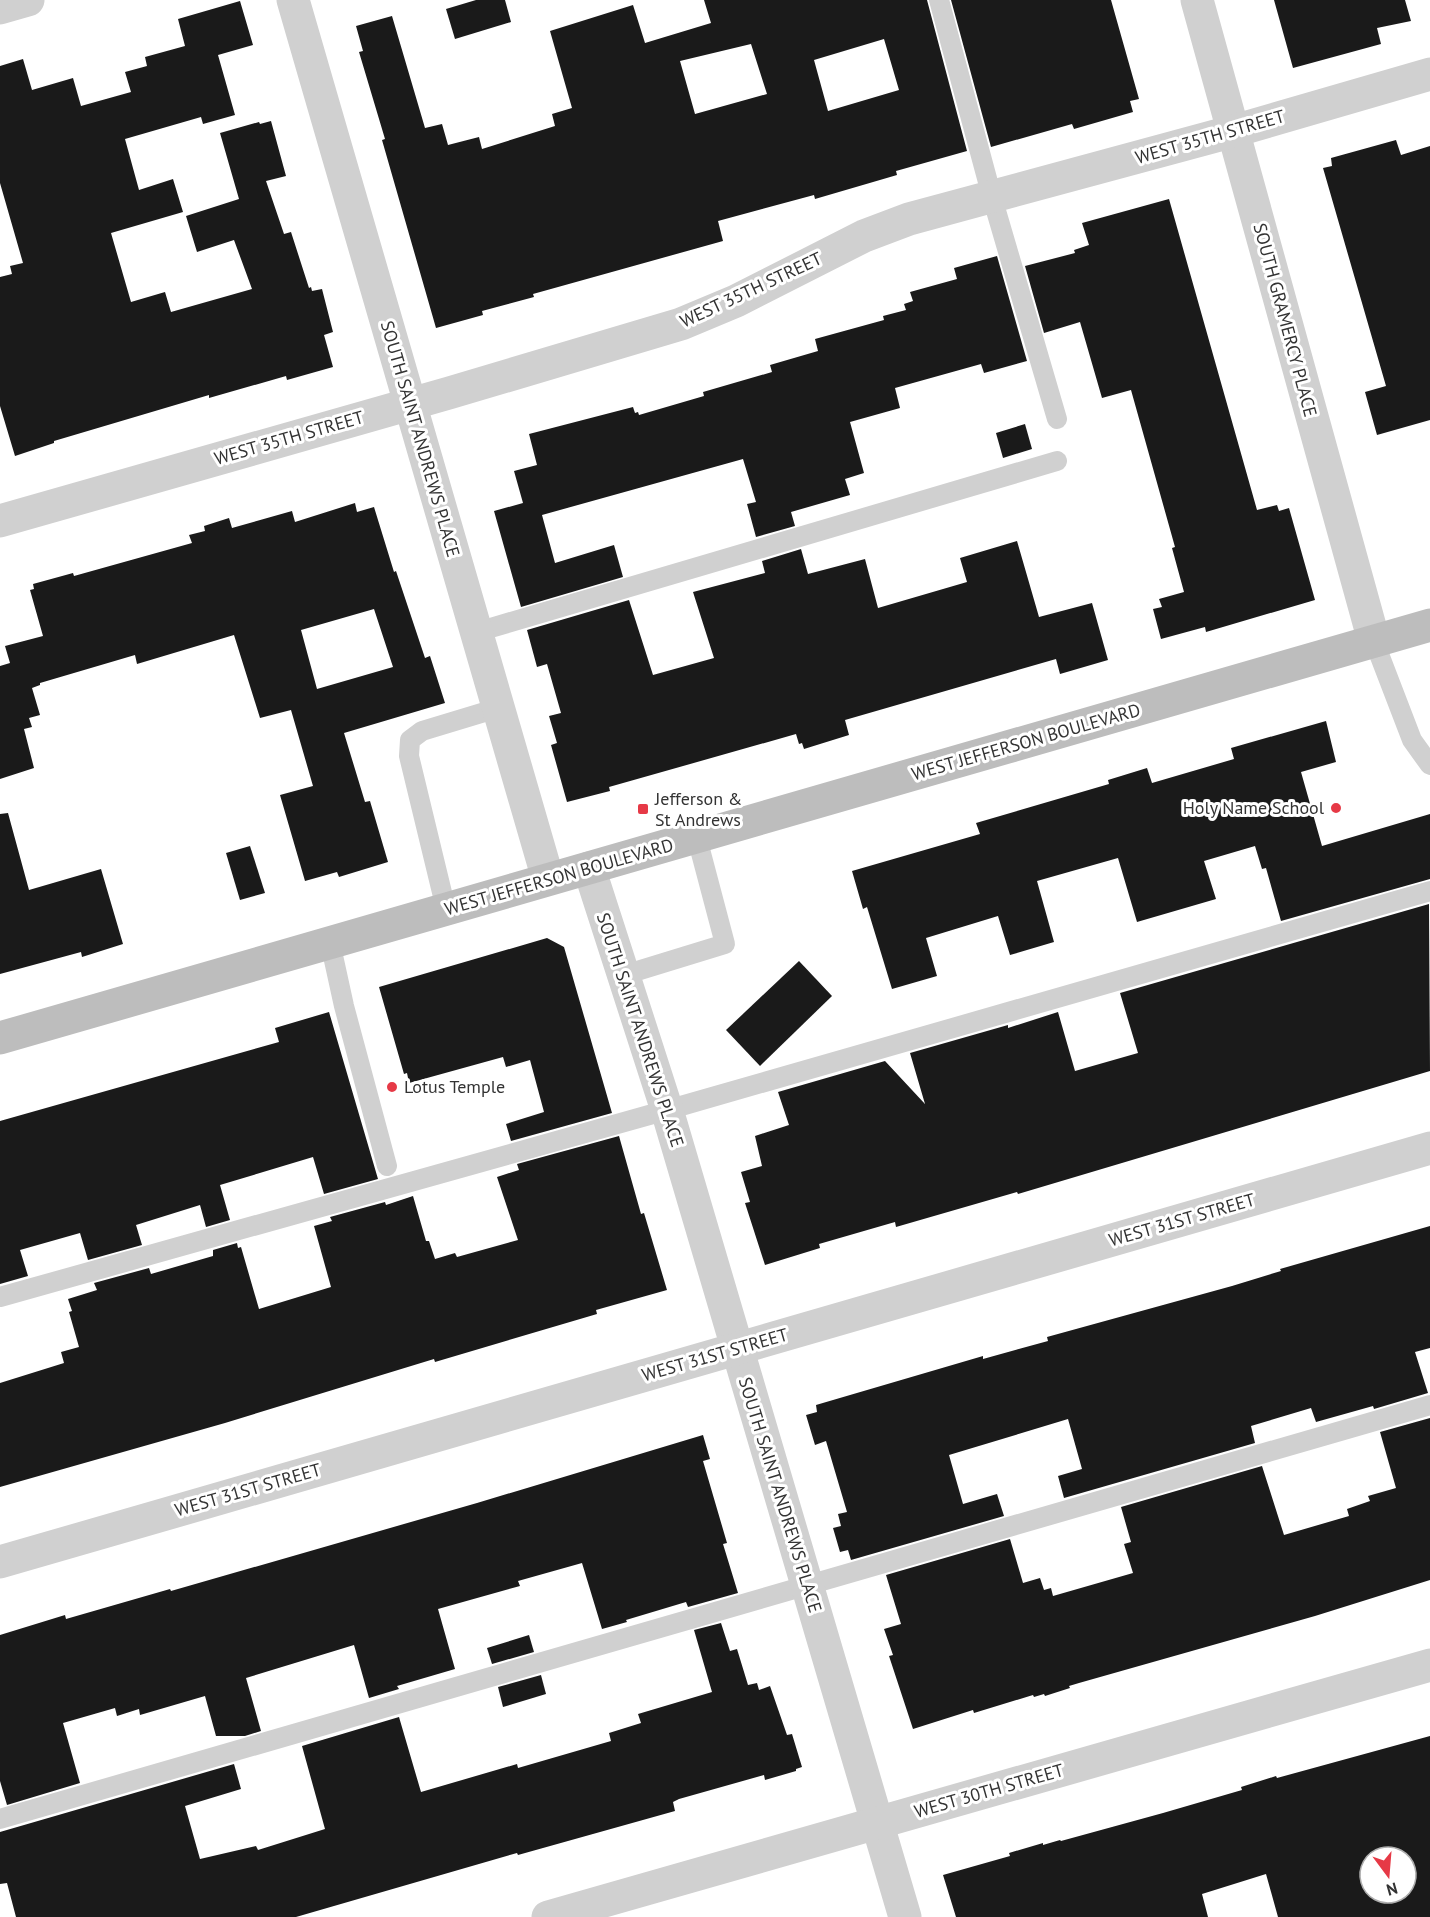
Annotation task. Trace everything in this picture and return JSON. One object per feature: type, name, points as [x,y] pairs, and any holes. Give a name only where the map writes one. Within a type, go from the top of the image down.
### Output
[{"type":"main road","name":"WEST JEFFERSON BOULEVARD","points":[[0,1038],[1430,625]]},
{"type":"street","points":[[0,8],[28,0]]},
{"type":"street","name":"SOUTH SAINT ANDREWS PLACE","points":[[293,0],[548,879]]},
{"type":"street","name":"SOUTH GRAMERCY PLACE","points":[[1197,0],[1374,641]]},
{"type":"street","name":"WEST 35TH STREET","points":[[0,521],[681,324],[736,301],[864,236],[909,219],[1234,131],[1430,74]]},
{"type":"street","name":"SOUTH SAINT ANDREWS PLACE","points":[[589,868],[667,1110],[904,1917]]},
{"type":"street","name":"WEST 31ST STREET","points":[[0,1562],[1430,1148]]},
{"type":"street","name":"WEST 30TH STREET","points":[[548,1917],[1430,1665]]},
{"type":"lane","points":[[939,0],[992,197],[1057,419]]},
{"type":"lane","points":[[477,632],[1057,461]]},
{"type":"lane","points":[[1374,641],[1412,740],[1430,765]]},
{"type":"lane","points":[[446,909],[409,756],[410,740],[422,731],[498,708]]},
{"type":"lane","points":[[624,975],[725,944],[697,838]]},
{"type":"lane","points":[[0,1297],[667,1110],[1430,891]]},
{"type":"lane","points":[[330,942],[344,1006],[387,1166]]},
{"type":"lane","points":[[0,1819],[808,1587],[1430,1405]]},
{"type":"building","points":[[476,0],[505,0],[511,22],[455,39],[446,9]]},
{"type":"building","points":[[704,0],[927,0],[967,151],[896,171],[897,175],[815,199],[814,195],[718,221],[723,241],[533,294],[534,297],[482,311],[483,315],[436,328],[382,140],[385,139],[359,52],[363,51],[356,26],[392,16],[425,128],[442,124],[448,145],[479,137],[482,149],[555,126],[552,114],[572,108],[550,31],[633,5],[645,43],[711,23]],"holes":[[[884,39],[899,90],[828,111],[814,60]],[[751,44],[767,94],[695,114],[680,61]]]},
{"type":"building","points":[[951,0],[1111,0],[1139,99],[1130,101],[1133,112],[1074,129],[1072,124],[991,147]]},
{"type":"building","points":[[1274,0],[1405,0],[1411,21],[1377,28],[1381,44],[1293,68]]},
{"type":"building","points":[[240,1],[253,45],[218,55],[235,115],[203,124],[201,117],[125,139],[139,190],[173,179],[183,212],[111,233],[131,302],[165,292],[171,312],[252,289],[234,240],[197,252],[186,216],[239,199],[220,133],[271,121],[286,176],[266,181],[284,234],[291,232],[309,288],[311,287],[312,291],[322,289],[333,332],[324,335],[333,367],[287,380],[286,376],[209,398],[209,395],[54,441],[54,443],[15,456],[0,406],[0,277],[12,274],[10,266],[23,263],[0,183],[0,66],[23,59],[32,90],[73,78],[81,106],[131,92],[125,72],[147,66],[145,57],[185,46],[178,19]]},
{"type":"building","points":[[1396,140],[1401,155],[1430,146],[1430,420],[1377,435],[1365,392],[1386,386],[1323,168],[1332,166],[1331,158]]},
{"type":"building","points":[[1169,199],[1257,510],[1277,505],[1279,511],[1289,508],[1315,600],[1206,632],[1205,627],[1161,639],[1153,609],[1162,607],[1159,599],[1184,592],[1172,548],[1175,547],[1131,390],[1102,398],[1080,322],[1044,333],[1025,266],[1075,253],[1074,250],[1089,245],[1082,223]]},
{"type":"building","points":[[997,256],[1027,361],[984,373],[981,364],[895,388],[900,408],[850,422],[864,473],[845,479],[850,495],[791,512],[795,526],[756,537],[747,504],[756,502],[743,459],[542,515],[555,563],[614,545],[623,577],[521,607],[494,511],[523,503],[514,471],[537,465],[529,434],[633,407],[635,413],[638,412],[639,415],[704,396],[703,392],[772,372],[770,365],[818,351],[815,339],[884,320],[883,316],[906,310],[904,304],[913,301],[910,292],[957,279],[954,268]]},
{"type":"building","points":[[1025,424],[1032,449],[1003,458],[996,433]]},
{"type":"building","points":[[355,503],[357,512],[374,507],[394,572],[396,571],[425,658],[430,656],[445,703],[344,733],[365,802],[370,801],[388,862],[339,877],[337,872],[305,881],[280,795],[313,786],[291,710],[260,718],[234,635],[137,664],[135,655],[40,683],[32,688],[40,715],[29,718],[32,727],[24,729],[34,768],[0,779],[0,666],[10,663],[5,646],[43,636],[30,590],[34,589],[33,584],[73,573],[74,576],[192,543],[189,535],[205,531],[204,526],[229,518],[232,528],[292,511],[295,522]],"holes":[[[374,609],[393,667],[317,689],[301,630]]]},
{"type":"building","points":[[1017,541],[1039,617],[1092,603],[1108,660],[1060,674],[1056,659],[845,720],[849,735],[804,749],[802,743],[799,744],[796,734],[609,787],[610,791],[567,802],[551,745],[557,743],[549,716],[561,713],[547,664],[537,667],[527,630],[629,600],[653,675],[714,658],[693,592],[765,573],[762,561],[801,549],[808,574],[865,559],[878,608],[967,582],[960,558]]},
{"type":"building","points":[[1326,721],[1336,762],[1301,772],[1322,846],[1430,814],[1430,879],[1281,921],[1266,868],[1262,869],[1255,846],[1204,861],[1216,899],[1137,922],[1118,858],[1037,881],[1054,942],[1010,955],[998,916],[926,938],[937,976],[892,989],[867,907],[863,909],[852,871],[980,834],[976,823],[1109,784],[1108,780],[1147,768],[1152,783],[1234,759],[1231,748]]},
{"type":"building","points":[[8,813],[29,890],[101,869],[123,944],[82,957],[81,952],[0,974],[0,814]]},
{"type":"building","points":[[250,846],[265,893],[240,900],[226,853]]},
{"type":"building","points":[[1429,904],[1430,1071],[1018,1194],[1017,1192],[896,1227],[895,1222],[819,1244],[820,1248],[765,1265],[745,1203],[750,1202],[741,1172],[762,1166],[755,1136],[789,1125],[778,1092],[885,1061],[925,1104],[910,1053],[1008,1025],[1008,1028],[1058,1012],[1075,1071],[1138,1053],[1120,993]]},
{"type":"building","points":[[547,938],[564,947],[612,1113],[511,1141],[506,1124],[544,1112],[530,1060],[506,1067],[503,1057],[409,1083],[407,1073],[404,1074],[379,987]]},
{"type":"building","points":[[799,961],[832,996],[760,1066],[726,1030]]},
{"type":"building","points":[[329,1012],[378,1179],[324,1194],[313,1157],[220,1185],[230,1220],[206,1227],[200,1205],[136,1225],[142,1245],[88,1260],[80,1233],[20,1250],[28,1276],[0,1284],[0,1121],[279,1042],[275,1028]]},
{"type":"building","points":[[619,1136],[641,1214],[644,1213],[667,1290],[596,1310],[597,1314],[435,1362],[434,1359],[225,1423],[0,1487],[0,1383],[64,1363],[61,1352],[79,1347],[69,1312],[72,1311],[68,1299],[97,1290],[94,1283],[149,1268],[151,1274],[213,1256],[213,1250],[237,1243],[238,1248],[241,1247],[259,1309],[331,1287],[314,1226],[332,1221],[330,1217],[385,1202],[386,1205],[413,1196],[426,1241],[429,1241],[435,1259],[455,1253],[457,1257],[518,1240],[497,1177],[519,1170],[517,1164]]},
{"type":"building","points":[[1430,1226],[1430,1348],[1415,1352],[1428,1393],[1374,1409],[1373,1406],[1316,1422],[1311,1408],[1251,1426],[1255,1443],[1064,1498],[1058,1476],[1082,1469],[1068,1419],[949,1455],[963,1504],[997,1494],[1004,1516],[851,1560],[848,1550],[840,1552],[833,1528],[841,1526],[838,1514],[847,1512],[826,1441],[815,1445],[806,1415],[817,1412],[816,1405],[983,1356],[983,1359],[1048,1341],[1047,1337],[1232,1286],[1281,1271],[1280,1269]]},
{"type":"building","points":[[1430,1418],[1430,1580],[1315,1616],[1069,1686],[1070,1688],[1045,1696],[1044,1694],[1034,1697],[1033,1695],[974,1713],[973,1710],[913,1729],[889,1656],[893,1655],[884,1629],[901,1624],[886,1575],[1010,1539],[1023,1583],[1040,1578],[1044,1590],[1051,1588],[1053,1596],[1133,1573],[1124,1544],[1131,1542],[1121,1507],[1262,1466],[1284,1535],[1349,1516],[1347,1509],[1370,1501],[1368,1496],[1396,1488],[1380,1432]]},
{"type":"building","points":[[703,1435],[710,1459],[703,1461],[727,1543],[723,1544],[738,1593],[688,1607],[686,1602],[602,1629],[582,1563],[518,1581],[520,1586],[438,1609],[455,1669],[397,1686],[399,1689],[369,1698],[354,1645],[246,1678],[261,1731],[245,1736],[216,1736],[205,1696],[140,1715],[139,1709],[117,1716],[115,1708],[63,1723],[80,1783],[7,1805],[0,1781],[0,1635],[65,1615],[66,1619],[170,1589],[171,1591]]},
{"type":"building","points":[[721,1623],[730,1651],[737,1649],[748,1685],[757,1683],[759,1690],[770,1686],[787,1735],[792,1734],[802,1767],[796,1771],[765,1780],[764,1775],[679,1799],[673,1802],[675,1811],[518,1855],[517,1853],[296,1917],[16,1917],[7,1883],[0,1884],[0,1832],[234,1764],[241,1789],[185,1806],[200,1859],[256,1846],[258,1850],[325,1829],[302,1746],[399,1717],[421,1792],[517,1764],[518,1768],[611,1741],[609,1733],[641,1723],[638,1714],[712,1692],[694,1630]]},
{"type":"building","points":[[529,1635],[534,1652],[492,1664],[487,1648]]},
{"type":"building","points":[[541,1675],[546,1694],[503,1707],[498,1687]]},
{"type":"building","points":[[1430,1736],[1430,1917],[1278,1917],[1266,1874],[1202,1894],[1208,1917],[956,1917],[943,1875],[1010,1856],[1009,1853],[1043,1843],[1043,1845],[1061,1841],[1242,1790],[1241,1787],[1276,1776],[1277,1778]]},
{"type":"place","name":"Holy Name School","points":[[1336,808]]},
{"type":"place","name":"Jefferson & St Andrews","points":[[643,809]]},
{"type":"place","name":"Lotus Temple","points":[[392,1087]]}]
